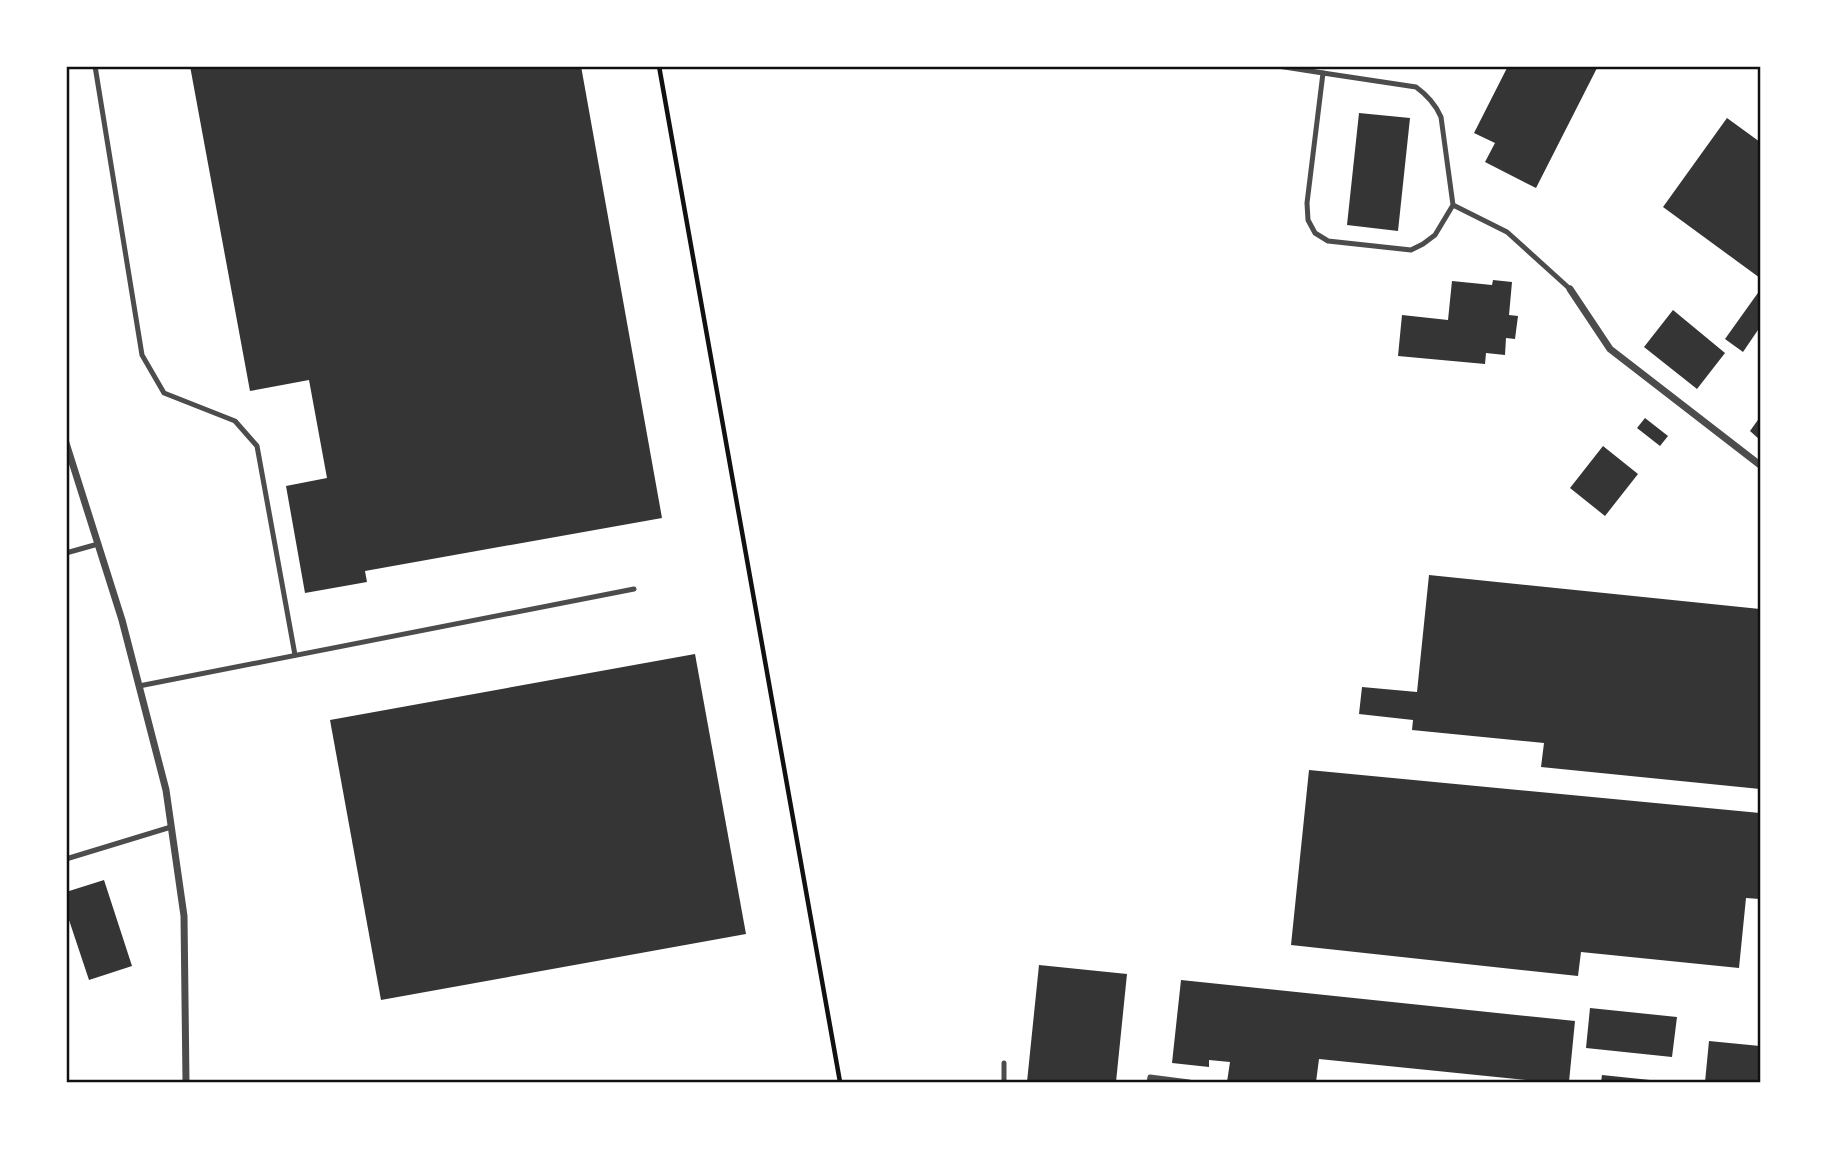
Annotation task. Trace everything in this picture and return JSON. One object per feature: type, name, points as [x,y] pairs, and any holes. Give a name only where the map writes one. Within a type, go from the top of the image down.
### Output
[{"type":"street","points":[[1570,289],[1609,349],[1760,465]]},
{"type":"street","points":[[66,443],[122,620],[166,790],[184,916],[186,1083]]},
{"type":"lane","points":[[95,66],[142,355],[164,393],[235,421],[257,446],[295,655]]},
{"type":"lane","points":[[1279,66],[1416,87],[1435,104],[1441,117],[1453,205],[1435,235],[1423,244],[1410,250],[1328,240],[1315,233],[1308,220],[1307,203],[1323,73]]},
{"type":"lane","points":[[1453,205],[1507,232],[1570,289]]},
{"type":"lane","points":[[66,553],[98,544]]},
{"type":"lane","points":[[139,686],[634,589]]},
{"type":"lane","points":[[66,859],[171,827]]},
{"type":"lane","points":[[1004,1063],[1004,1083]]},
{"type":"lane","points":[[1149,1083],[1150,1077],[1189,1083]]},
{"type":"path","points":[[659,66],[840,1083]]},
{"type":"building","points":[[190,66],[581,66],[662,518],[365,571],[367,582],[305,593],[286,486],[327,478],[309,380],[250,391]]},
{"type":"building","points":[[1508,66],[1597,68],[1536,188],[1485,162],[1495,143],[1474,133]]},
{"type":"building","points":[[1359,113],[1410,118],[1398,231],[1347,225]]},
{"type":"building","points":[[1727,118],[1760,142],[1760,278],[1663,207]]},
{"type":"building","points":[[1493,280],[1512,282],[1509,315],[1518,316],[1515,339],[1506,338],[1505,355],[1486,353],[1485,364],[1398,356],[1402,315],[1448,320],[1452,281],[1492,285]]},
{"type":"building","points":[[1760,290],[1760,327],[1743,352],[1725,339]]},
{"type":"building","points":[[1673,310],[1725,353],[1697,389],[1644,347]]},
{"type":"building","points":[[1760,417],[1760,440],[1750,431]]},
{"type":"building","points":[[1645,418],[1668,436],[1660,446],[1637,428]]},
{"type":"building","points":[[1603,446],[1638,474],[1605,516],[1570,488]]},
{"type":"building","points":[[1429,575],[1760,609],[1760,789],[1541,767],[1544,743],[1412,730],[1413,720],[1359,714],[1362,687],[1417,692]]},
{"type":"building","points":[[695,654],[746,934],[381,1000],[330,720]]},
{"type":"building","points":[[1309,770],[1760,813],[1760,899],[1746,898],[1739,968],[1581,952],[1578,976],[1291,945]]},
{"type":"building","points":[[104,880],[132,966],[89,980],[66,911],[66,892]]},
{"type":"building","points":[[1039,965],[1127,974],[1116,1082],[1027,1082]]},
{"type":"building","points":[[1181,980],[1575,1021],[1569,1082],[1319,1059],[1316,1082],[1227,1082],[1230,1062],[1209,1060],[1209,1067],[1172,1063]]},
{"type":"building","points":[[1590,1008],[1677,1017],[1672,1057],[1586,1048]]},
{"type":"building","points":[[1709,1041],[1760,1046],[1760,1082],[1705,1082]]},
{"type":"building","points":[[1602,1075],[1650,1080],[1650,1082],[1601,1082]]}]
